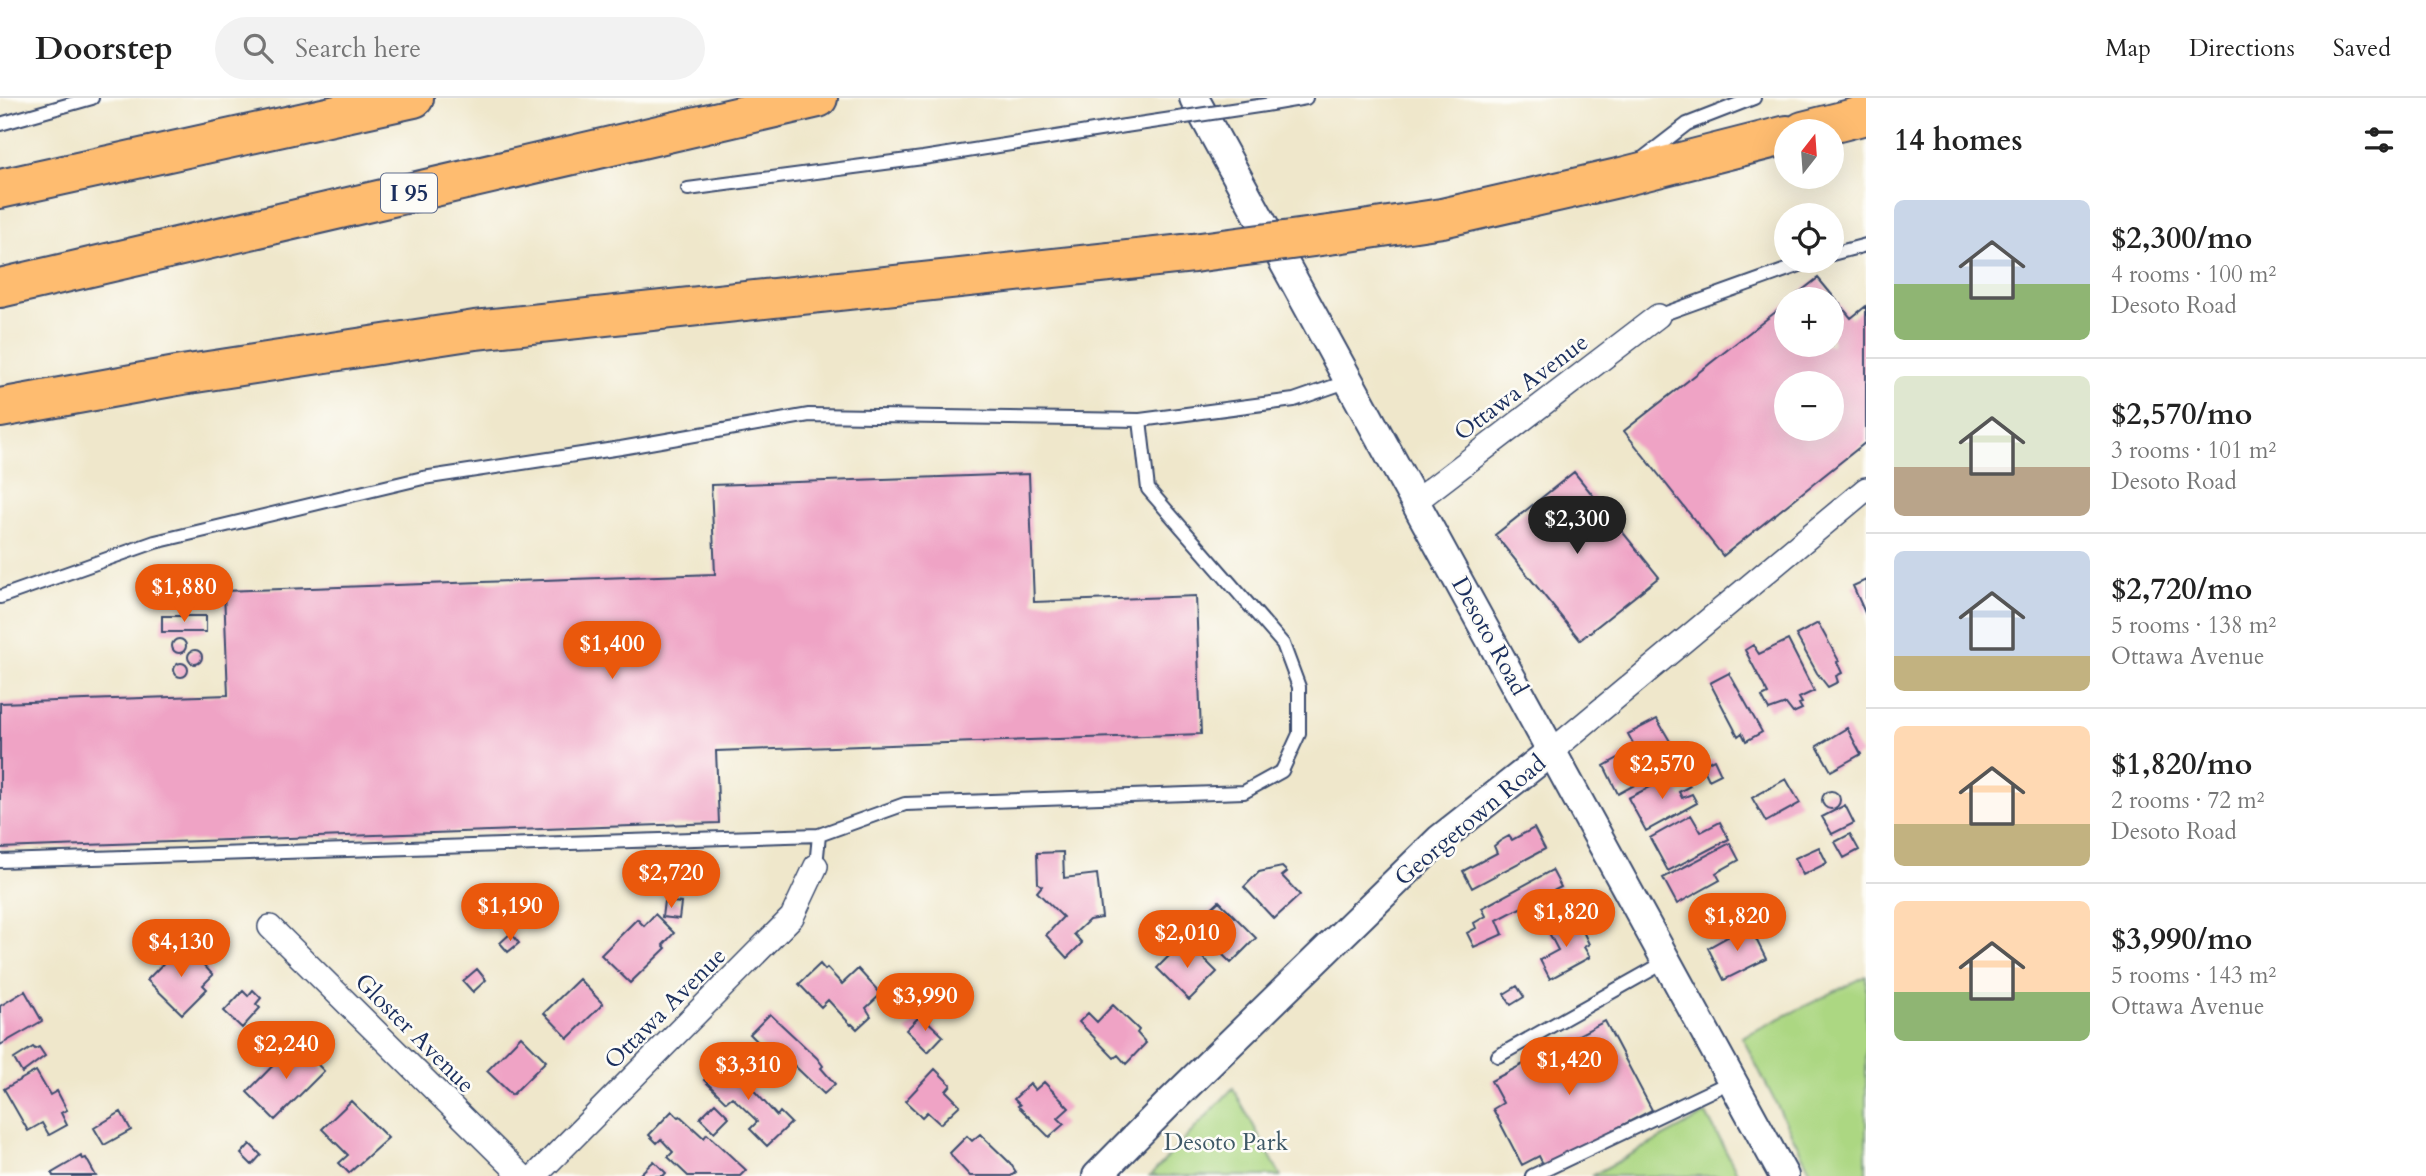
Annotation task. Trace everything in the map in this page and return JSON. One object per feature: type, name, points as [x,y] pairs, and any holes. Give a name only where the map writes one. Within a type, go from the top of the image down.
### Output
[{"type":"highway","points":[[0,189],[414,98]]},
{"type":"highway","name":"I 95","points":[[0,288],[818,98]]},
{"type":"highway","points":[[1844,120],[1866,115]]},
{"type":"highway","points":[[0,408],[182,374],[475,330],[1193,253],[1442,218],[1618,178],[1774,138]]},
{"type":"highway","points":[[0,417],[182,374]]},
{"type":"street","name":"Desoto Road","points":[[1194,98],[1784,1176]]},
{"type":"street","name":"Ottawa Avenue","points":[[1416,501],[1658,316]]},
{"type":"street","name":"Georgetown Road","points":[[1097,1176],[1440,839],[1553,750],[1866,489]]},
{"type":"street","name":"Ottawa Avenue","points":[[535,1176],[792,917],[804,897],[816,866]]},
{"type":"street","name":"Gloster Avenue","points":[[270,927],[522,1176]]},
{"type":"lane","points":[[0,124],[92,98]]},
{"type":"lane","points":[[688,189],[923,158],[1306,98]]},
{"type":"lane","points":[[1618,178],[1687,124],[1754,98]]},
{"type":"lane","points":[[1844,251],[1866,245]]},
{"type":"lane","points":[[1658,316],[1778,273]]},
{"type":"lane","points":[[0,597],[155,542],[423,478],[621,448],[808,415],[1140,420],[1294,400],[1350,381]]},
{"type":"lane","points":[[0,861],[819,835],[905,804],[1244,792],[1282,771],[1299,734],[1299,687],[1283,644],[1148,489],[1140,420]]},
{"type":"lane","points":[[816,866],[819,835]]},
{"type":"lane","points":[[1498,1056],[1667,961]]},
{"type":"lane","points":[[1532,1176],[1732,1081]]},
{"type":"green space","points":[[1866,976],[1866,1176],[1813,1176],[1742,1037]]},
{"type":"green space","name":"Desoto Park","points":[[1233,1088],[1281,1176],[1150,1176]]},
{"type":"green space","points":[[1706,1114],[1739,1176],[1591,1176]]},
{"type":"building","points":[[1818,278],[1825,287],[1806,287]]},
{"type":"building","points":[[1866,306],[1866,442],[1723,556],[1624,431],[1774,313],[1774,357],[1844,357],[1844,310],[1851,318]]},
{"type":"building","points":[[1574,472],[1659,577],[1580,640],[1495,535]]},
{"type":"building","points":[[1029,474],[1034,602],[1196,596],[1201,734],[716,751],[719,823],[0,848],[0,703],[228,695],[224,591],[715,574],[711,485]]},
{"type":"building","points":[[1866,580],[1866,615],[1853,586]]},
{"type":"building","points":[[162,616],[206,616],[206,632],[162,632]]},
{"type":"building","points":[[1818,623],[1839,661],[1837,662],[1842,673],[1836,676],[1838,682],[1828,687],[1796,635]]},
{"type":"building","points":[[176,639],[182,639],[186,646],[182,653],[176,653],[172,649],[172,643]]},
{"type":"building","points":[[1788,640],[1814,691],[1799,698],[1802,709],[1793,713],[1786,704],[1769,710],[1762,697],[1768,694],[1745,650],[1753,645],[1759,654]]},
{"type":"building","points":[[192,650],[198,650],[202,657],[198,664],[192,664],[188,660],[188,654]]},
{"type":"building","points":[[178,663],[184,663],[188,670],[184,677],[178,677],[174,673],[174,667]]},
{"type":"building","points":[[1729,673],[1762,732],[1746,741],[1742,733],[1738,736],[1710,683]]},
{"type":"building","points":[[1657,719],[1681,760],[1618,794],[1604,766],[1629,752],[1627,749],[1634,745],[1628,734]]},
{"type":"building","points":[[1847,728],[1861,754],[1831,771],[1817,746]]},
{"type":"building","points":[[1714,759],[1721,774],[1709,780],[1702,765]]},
{"type":"building","points":[[1682,771],[1690,786],[1679,792],[1682,798],[1692,794],[1697,803],[1646,831],[1628,798]]},
{"type":"building","points":[[1786,779],[1800,803],[1766,822],[1752,798]]},
{"type":"building","points":[[1831,791],[1837,794],[1840,800],[1837,806],[1831,809],[1825,806],[1822,800],[1825,794]]},
{"type":"building","points":[[1845,805],[1854,823],[1832,834],[1822,817]]},
{"type":"building","points":[[1691,815],[1701,832],[1720,822],[1729,839],[1668,871],[1650,838]]},
{"type":"building","points":[[1534,828],[1545,849],[1472,888],[1463,871],[1497,853],[1494,846],[1500,841],[1509,836],[1512,840]]},
{"type":"building","points":[[1850,834],[1859,850],[1844,858],[1835,842]]},
{"type":"building","points":[[1730,843],[1739,860],[1716,873],[1720,880],[1677,904],[1663,878]]},
{"type":"building","points":[[1819,847],[1827,863],[1803,875],[1795,858]]},
{"type":"building","points":[[1063,852],[1064,878],[1097,874],[1102,918],[1089,920],[1074,934],[1082,943],[1067,958],[1046,935],[1063,917],[1037,892],[1042,886],[1038,883],[1037,853]]},
{"type":"building","points":[[1282,867],[1287,872],[1282,876],[1300,895],[1274,919],[1244,887],[1259,872]]},
{"type":"building","points":[[1552,870],[1561,887],[1497,920],[1503,934],[1474,947],[1467,933],[1476,928],[1474,923],[1486,916],[1482,908]]},
{"type":"building","points":[[664,901],[681,903],[679,919],[662,917]]},
{"type":"building","points":[[1219,901],[1256,938],[1231,963],[1199,931],[1211,920],[1205,914]]},
{"type":"building","points":[[1761,903],[1768,916],[1756,923],[1749,910]]},
{"type":"building","points":[[655,914],[674,933],[663,945],[666,948],[630,983],[601,955],[637,919],[644,926]]},
{"type":"building","points":[[1569,920],[1575,930],[1581,927],[1589,944],[1584,947],[1590,957],[1550,979],[1540,960],[1558,950],[1548,931]]},
{"type":"building","points":[[1749,925],[1766,959],[1724,980],[1708,948]]},
{"type":"building","points":[[511,933],[519,943],[508,952],[500,943]]},
{"type":"building","points":[[1185,940],[1217,972],[1189,1000],[1157,968]]},
{"type":"building","points":[[183,943],[195,956],[197,954],[202,959],[200,961],[213,975],[203,985],[207,989],[182,1014],[147,980]]},
{"type":"building","points":[[820,964],[842,984],[858,969],[881,994],[866,1008],[871,1016],[857,1029],[828,1000],[821,1007],[799,984]]},
{"type":"building","points":[[477,969],[486,980],[473,992],[463,981]]},
{"type":"building","points":[[579,979],[603,1004],[568,1038],[544,1013]]},
{"type":"building","points":[[1517,986],[1524,997],[1511,1005],[1504,994]]},
{"type":"building","points":[[253,990],[261,998],[256,1004],[260,1008],[242,1028],[224,1011],[243,991],[248,996]]},
{"type":"building","points":[[25,991],[42,1021],[0,1045],[0,1006]]},
{"type":"building","points":[[1113,1005],[1139,1030],[1137,1033],[1146,1043],[1126,1064],[1118,1055],[1114,1058],[1079,1022],[1088,1013],[1097,1022]]},
{"type":"building","points":[[770,1014],[823,1066],[821,1068],[835,1084],[824,1094],[779,1051],[773,1057],[750,1034]]},
{"type":"building","points":[[921,1015],[943,1036],[928,1052],[906,1030]]},
{"type":"building","points":[[1605,1021],[1652,1110],[1544,1166],[1539,1156],[1522,1165],[1493,1109],[1503,1103],[1491,1081]]},
{"type":"building","points":[[521,1036],[546,1061],[512,1095],[487,1071]]},
{"type":"building","points":[[296,1042],[324,1071],[275,1120],[247,1092]]},
{"type":"building","points":[[33,1047],[39,1047],[45,1056],[22,1073],[14,1059]]},
{"type":"building","points":[[724,1061],[729,1067],[731,1065],[777,1116],[780,1112],[791,1123],[767,1146],[750,1129],[756,1120],[732,1097],[726,1102],[704,1080]]},
{"type":"building","points":[[935,1069],[951,1085],[946,1091],[960,1105],[940,1124],[927,1112],[922,1117],[905,1101]]},
{"type":"building","points":[[36,1071],[50,1095],[57,1091],[67,1110],[61,1113],[67,1125],[49,1135],[42,1123],[28,1131],[4,1089]]},
{"type":"building","points":[[1044,1082],[1069,1108],[1058,1118],[1064,1124],[1049,1137],[1014,1099],[1030,1084],[1035,1090]]},
{"type":"building","points":[[351,1101],[388,1138],[349,1173],[339,1163],[348,1155],[322,1129]]},
{"type":"building","points":[[715,1103],[729,1117],[714,1132],[700,1118]]},
{"type":"building","points":[[672,1111],[704,1138],[707,1134],[746,1170],[740,1176],[688,1176],[668,1157],[673,1152],[661,1139],[657,1143],[649,1135]]},
{"type":"building","points":[[121,1112],[131,1130],[104,1145],[94,1128]]},
{"type":"building","points":[[980,1134],[1016,1172],[1011,1176],[970,1176],[950,1153],[967,1136],[972,1141]]},
{"type":"building","points":[[250,1144],[261,1155],[252,1165],[241,1154]]},
{"type":"building","points":[[81,1156],[86,1158],[96,1176],[53,1176],[52,1173]]},
{"type":"building","points":[[654,1161],[666,1173],[663,1176],[638,1176]]}]
